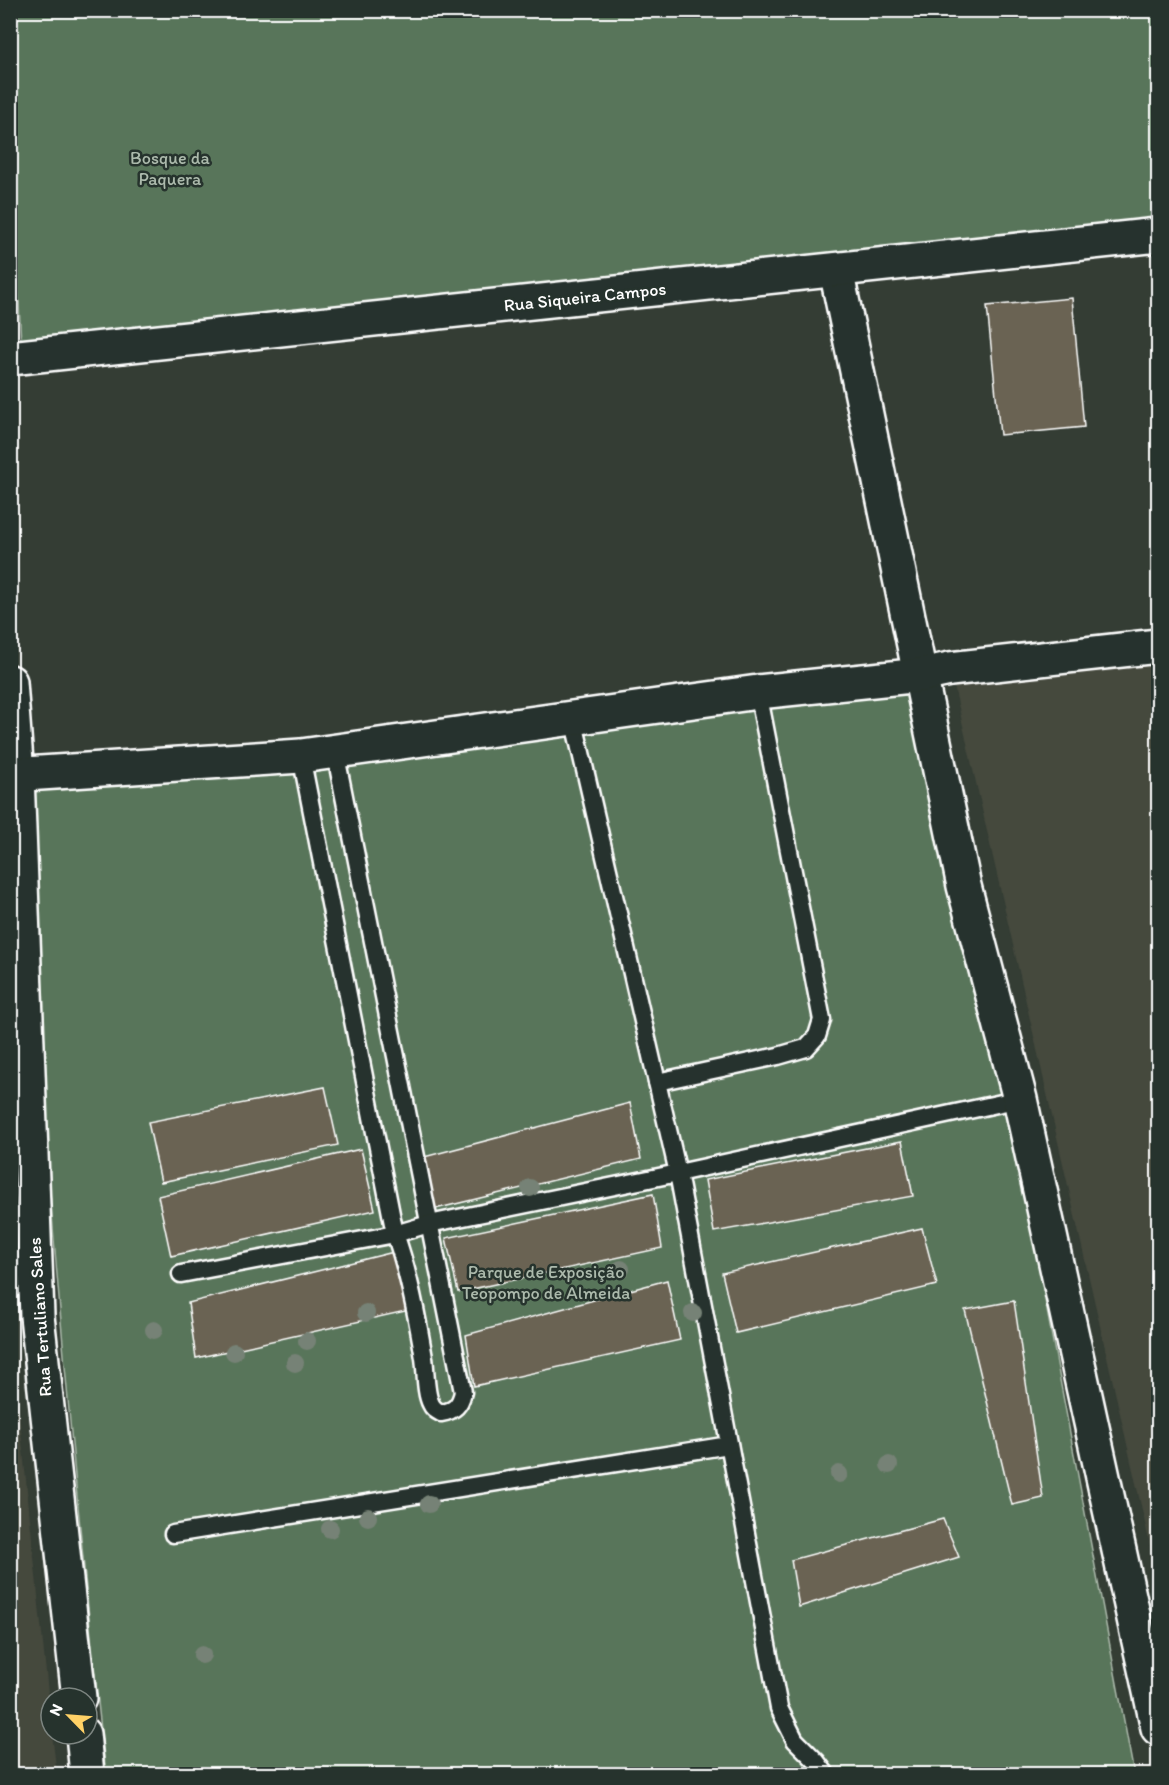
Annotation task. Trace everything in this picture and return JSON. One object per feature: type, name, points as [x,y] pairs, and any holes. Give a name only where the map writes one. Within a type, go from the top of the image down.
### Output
[{"type":"street","name":"Rua Siqueira Campos","points":[[10,358],[1158,235]]},
{"type":"street","points":[[836,270],[964,886],[1020,1099],[1158,1728]]},
{"type":"street","points":[[14,775],[301,756],[758,692],[1158,646]]},
{"type":"street","name":"Rua Tertuliano Sales","points":[[10,682],[14,775],[24,1316],[77,1686]]},
{"type":"street","points":[[84,1746],[87,1774]]},
{"type":"lane","points":[[657,1082],[806,1048],[817,1036],[822,1020],[758,692]]},
{"type":"lane","points":[[573,718],[678,1173],[779,1708],[795,1740],[826,1774]]},
{"type":"lane","points":[[301,756],[395,1233],[401,1250],[424,1356],[430,1402],[441,1413],[448,1412],[457,1407],[463,1392],[334,751]]},
{"type":"lane","points":[[181,1274],[395,1233],[1020,1099]]},
{"type":"lane","points":[[173,1534],[729,1445]]},
{"type":"shaded area","points":[[1158,646],[1158,1580],[950,669]]},
{"type":"shaded area","points":[[11,1335],[47,1686],[39,1686],[39,1746],[54,1746],[57,1774],[11,1774]]},
{"type":"green space","name":"Bosque da Paquera","points":[[10,11],[1158,11],[1158,218],[21,344],[11,147]]},
{"type":"green space","name":"Parque de Exposição Teopompo de Almeida","points":[[927,671],[1134,1774],[106,1774],[99,1712],[99,1686],[96,1686],[92,1649],[68,1400],[17,775]]},
{"type":"building","points":[[1072,298],[1084,427],[1000,435],[987,306]]},
{"type":"building","points":[[325,1087],[338,1145],[161,1182],[148,1122]]},
{"type":"building","points":[[630,1103],[641,1159],[435,1209],[424,1157]]},
{"type":"building","points":[[902,1141],[913,1196],[714,1232],[705,1180]]},
{"type":"building","points":[[361,1149],[375,1210],[171,1256],[158,1196]]},
{"type":"building","points":[[653,1194],[662,1248],[458,1292],[446,1238]]},
{"type":"building","points":[[922,1228],[937,1285],[736,1333],[722,1273]]},
{"type":"building","points":[[398,1251],[410,1310],[196,1358],[188,1303]]},
{"type":"building","points":[[667,1280],[680,1340],[474,1386],[466,1335]]},
{"type":"building","points":[[1014,1301],[1043,1498],[1012,1505],[965,1310]]},
{"type":"building","points":[[943,1519],[959,1557],[799,1607],[791,1560]]}]
